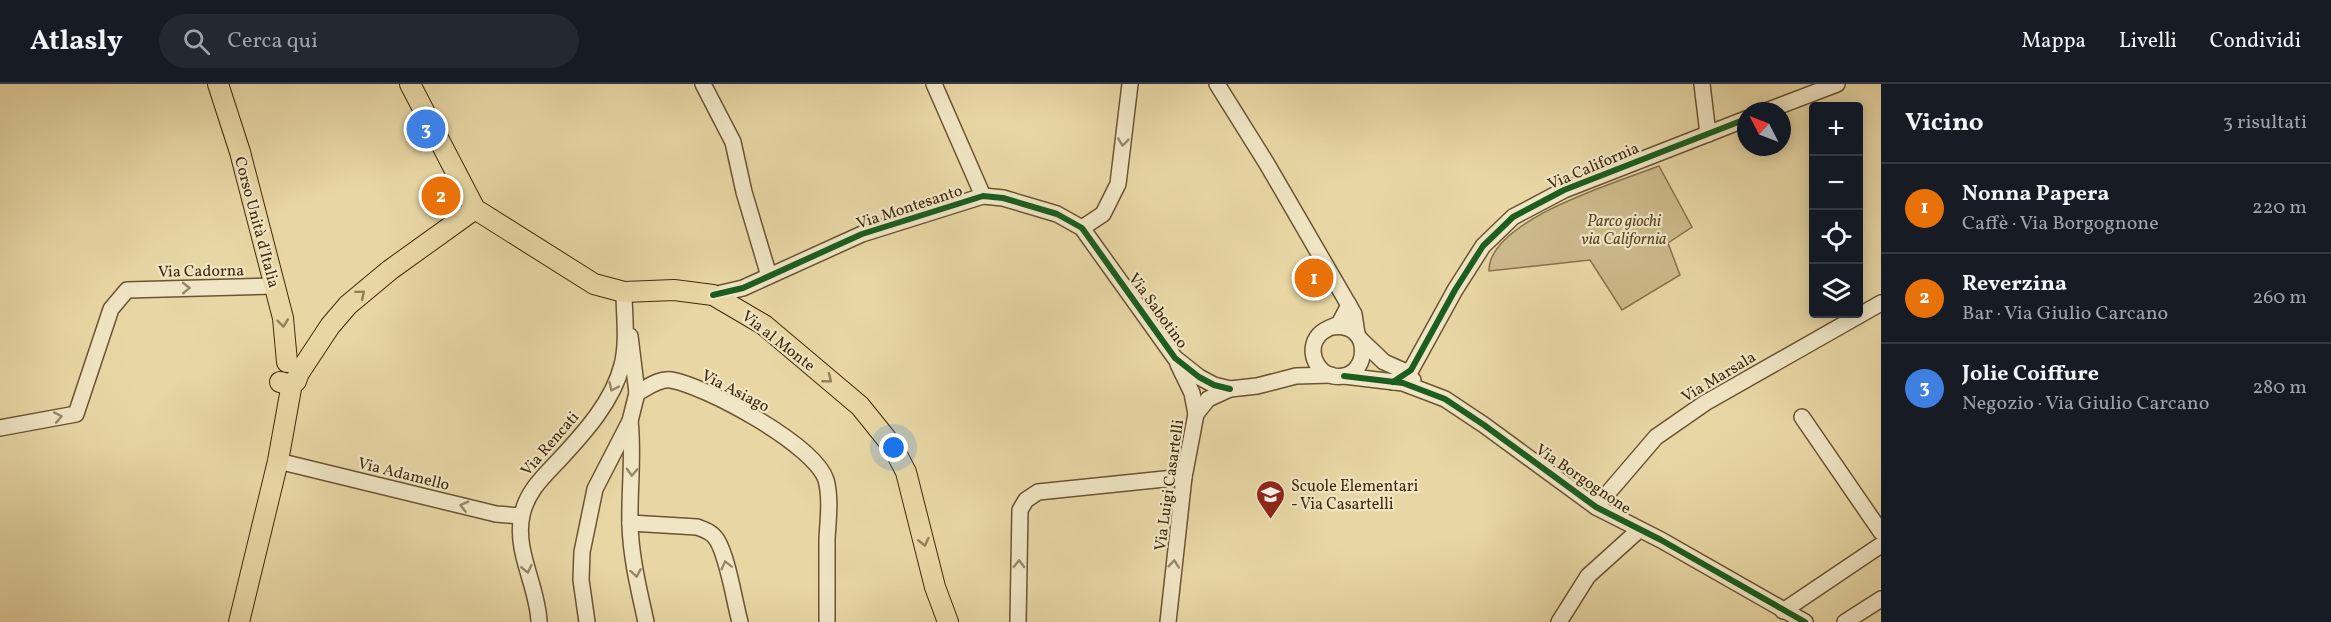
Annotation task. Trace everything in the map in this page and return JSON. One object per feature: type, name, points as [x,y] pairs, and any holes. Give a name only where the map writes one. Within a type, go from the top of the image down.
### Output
[{"type":"main road","name":"Corso Unità d'Italia","points":[[218,84],[240,152],[283,318],[289,375]]},
{"type":"main road","points":[[239,622],[278,461],[289,375],[348,305],[390,270],[475,209],[410,84]]},
{"type":"main road","name":"Via al Monte","points":[[475,209],[578,275],[624,301],[674,290],[738,299],[764,325],[860,405],[893,447],[906,472],[935,587],[946,620]]},
{"type":"street","points":[[703,84],[733,142],[744,192],[769,276]]},
{"type":"street","points":[[934,84],[983,196]]},
{"type":"street","points":[[1082,228],[1103,213],[1118,184],[1130,84]]},
{"type":"street","points":[[1217,84],[1267,164],[1349,305],[1354,314],[1363,352],[1360,364],[1354,371],[1337,376],[1318,367],[1313,350],[1319,334],[1342,320],[1349,305]]},
{"type":"street","points":[[1702,84],[1708,134]]},
{"type":"street","points":[[1790,102],[1837,84]]},
{"type":"street","name":"Via California","points":[[1401,375],[1417,359],[1455,290],[1483,246],[1513,217],[1564,190],[1737,123]]},
{"type":"street","name":"Via Montesanto","points":[[738,299],[769,276],[862,234],[983,196],[1003,198],[1057,214],[1082,228]]},
{"type":"street","name":"Via Sabotino","points":[[1082,228],[1175,358],[1199,377],[1214,385],[1230,389]]},
{"type":"street","name":"Via Cadorna","points":[[0,428],[76,414],[111,309],[128,290],[275,286]]},
{"type":"street","points":[[587,622],[581,580],[582,552],[590,511],[595,489],[630,422],[637,393],[633,348],[624,301]]},
{"type":"street","name":"Via Rencati","points":[[539,622],[526,566],[520,529],[521,516],[532,489],[579,437],[613,389],[622,363],[624,301]]},
{"type":"street","name":"Via Marsala","points":[[1596,507],[1656,437],[1705,403],[1881,303]]},
{"type":"street","points":[[1332,327],[1347,328],[1358,336]]},
{"type":"street","name":"Via Borgognone","points":[[1358,336],[1401,375],[1421,389],[1462,409],[1596,507],[1660,540],[1804,622]]},
{"type":"street","name":"Via Sabotino","points":[[1278,380],[1304,365],[1313,350]]},
{"type":"street","name":"Via Luigi Casartelli","points":[[1168,622],[1184,477],[1196,414],[1192,393],[1175,358]]},
{"type":"street","name":"Via Sabotino","points":[[1196,414],[1208,399],[1230,389],[1257,386],[1306,375],[1337,376]]},
{"type":"street","name":"Via Borgognone","points":[[1337,376],[1401,375]]},
{"type":"street","name":"Via Asiago","points":[[637,393],[655,383],[668,380],[701,389],[760,421],[792,442],[816,463],[825,479],[828,501],[827,622]]},
{"type":"street","points":[[1802,417],[1881,532]]},
{"type":"street","points":[[630,422],[633,448],[631,547],[646,622]]},
{"type":"street","name":"Via Adamello","points":[[278,461],[496,514],[521,516]]},
{"type":"street","points":[[1018,622],[1020,510],[1026,500],[1038,492],[1184,477]]},
{"type":"street","points":[[630,523],[698,527],[708,531],[716,538],[722,551],[740,622]]},
{"type":"street","points":[[1558,622],[1588,576],[1639,530]]},
{"type":"street","points":[[1783,611],[1881,545]]},
{"type":"street","points":[[1845,622],[1881,599]]},
{"type":"green space","name":"Parco giochi via California","points":[[1659,166],[1692,227],[1668,243],[1680,275],[1622,310],[1590,260],[1489,271],[1494,253],[1509,235],[1532,220],[1558,205]]},
{"type":"cycle path","points":[[1393,382],[1411,370],[1455,290],[1483,246],[1513,217],[1564,190],[1737,123]]},
{"type":"cycle path","points":[[713,295],[743,288],[862,234],[983,196],[1003,198],[1057,214],[1082,228],[1175,358],[1199,377],[1214,385],[1230,389]]},
{"type":"cycle path","points":[[1344,376],[1403,383],[1445,399],[1596,507],[1661,540],[1805,622]]},
{"type":"place","name":"Jolie Coiffure","points":[[426,129]]},
{"type":"place","name":"Reverzina","points":[[441,196]]},
{"type":"place","name":"Nonna Papera","points":[[1314,278]]},
{"type":"place","name":"Scuole Elementari - Via Casartelli","points":[[1270,520]]}]
